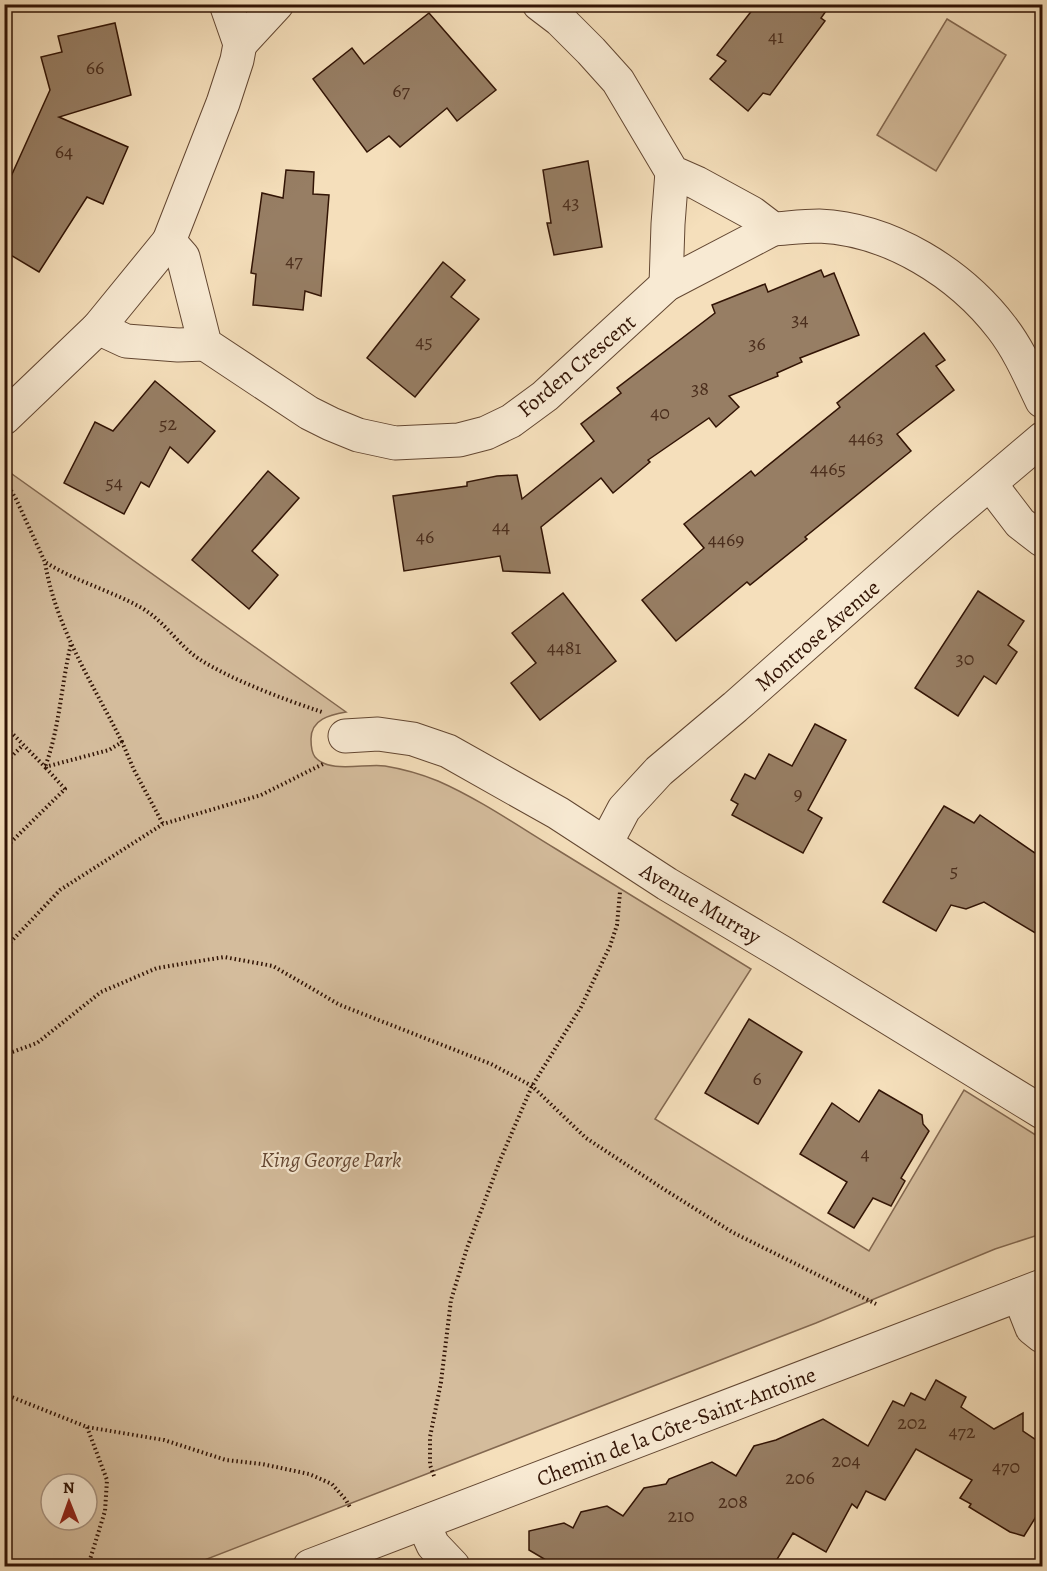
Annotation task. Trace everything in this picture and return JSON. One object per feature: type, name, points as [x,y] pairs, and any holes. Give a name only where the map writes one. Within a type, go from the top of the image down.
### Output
[{"type":"street","points":[[226,4],[240,44]]},
{"type":"street","points":[[4,418],[99,328],[169,241],[223,104],[240,44],[278,4]]},
{"type":"street","points":[[539,4],[560,20],[618,81],[672,172],[666,285]]},
{"type":"street","points":[[672,172],[752,213],[773,229],[819,226],[849,231],[874,237],[933,265],[958,282],[980,302],[1003,329],[1022,358],[1042,400]]},
{"type":"street","name":"Forden Crescent","points":[[204,344],[309,413],[358,435],[396,443],[459,440],[486,434],[511,421],[545,396],[666,285],[773,229]]},
{"type":"street","points":[[99,328],[126,341],[178,345],[204,344],[183,257],[169,241]]},
{"type":"street","name":"Montrose Avenue","points":[[606,843],[624,809],[659,771],[942,524],[1042,440]]},
{"type":"street","points":[[991,484],[1020,523],[1042,540]]},
{"type":"street","name":"Avenue Murray","points":[[333,737],[378,734],[413,739],[448,751],[538,801],[667,884],[1042,1112]]},
{"type":"street","points":[[1031,1291],[1032,1328],[1042,1336]]},
{"type":"street","name":"Chemin de la Côte-Saint-Antoine","points":[[310,1566],[1031,1291]]},
{"type":"street","points":[[423,1522],[433,1545],[453,1566]]},
{"type":"path","points":[[4,479],[16,499],[45,562],[51,592],[71,643],[163,824]]},
{"type":"path","points":[[4,949],[60,890],[163,824],[261,795],[333,737],[251,684],[198,658],[142,607],[63,574],[45,562]]},
{"type":"path","points":[[45,767],[53,746],[71,643]]},
{"type":"path","points":[[4,725],[65,789],[4,849]]},
{"type":"path","points":[[45,767],[110,750],[122,742]]},
{"type":"path","points":[[4,764],[23,745]]},
{"type":"path","points":[[434,1476],[430,1465],[430,1437],[441,1382],[451,1300],[467,1248],[493,1178],[532,1086],[581,1007],[610,946],[617,925],[621,883]]},
{"type":"path","points":[[4,1055],[37,1043],[101,992],[157,968],[224,957],[273,966],[340,1005],[491,1064],[532,1086],[586,1138],[662,1188],[732,1232],[876,1304]]},
{"type":"path","points":[[4,1394],[87,1427],[164,1440],[226,1460],[262,1464],[309,1474],[332,1484],[351,1509]]},
{"type":"path","points":[[87,1427],[107,1480],[105,1511],[88,1566]]},
{"type":"green space","points":[[947,19],[1006,55],[936,171],[877,135]]},
{"type":"green space","name":"King George Park","points":[[5,469],[346,712],[322,719],[314,727],[311,739],[313,753],[321,762],[338,767],[377,765],[392,767],[425,776],[453,788],[498,813],[751,969],[655,1119],[869,1251],[964,1090],[1042,1139],[1042,1236],[1038,1235],[995,1249],[816,1323],[189,1566],[5,1566]]},
{"type":"building","points":[[757,4],[831,4],[821,18],[825,21],[770,95],[763,93],[748,111],[710,79],[726,61],[717,55]]},
{"type":"building","points":[[429,13],[496,90],[457,121],[447,108],[400,147],[389,136],[367,152],[313,79],[352,48],[364,64]]},
{"type":"building","points":[[115,23],[131,95],[59,117],[128,147],[103,204],[87,197],[39,272],[4,251],[4,192],[50,90],[41,57],[62,52],[58,36]]},
{"type":"building","points":[[588,161],[602,247],[554,255],[547,223],[551,223],[543,170]]},
{"type":"building","points":[[286,170],[314,172],[313,194],[329,195],[321,296],[305,291],[303,310],[253,305],[256,274],[251,273],[262,193],[283,198]]},
{"type":"building","points":[[443,262],[465,280],[451,297],[479,319],[415,397],[367,358]]},
{"type":"building","points":[[821,270],[824,277],[834,273],[859,335],[800,358],[802,362],[777,373],[778,376],[729,396],[739,407],[716,427],[709,418],[648,460],[650,462],[613,493],[601,478],[541,527],[550,573],[503,571],[500,556],[404,571],[393,496],[467,486],[467,482],[517,475],[522,499],[594,441],[581,424],[621,393],[617,388],[715,313],[712,305],[765,284],[768,292]]},
{"type":"building","points":[[924,333],[945,360],[936,366],[954,390],[897,434],[911,451],[805,537],[807,539],[750,585],[747,582],[676,641],[642,600],[704,548],[684,524],[751,471],[755,476],[840,407],[837,403]]},
{"type":"building","points":[[155,381],[215,431],[188,463],[170,447],[149,487],[141,482],[124,514],[64,483],[95,422],[113,431]]},
{"type":"building","points":[[268,471],[299,498],[252,551],[278,575],[249,609],[192,560]]},
{"type":"building","points":[[978,591],[1024,621],[1008,645],[1017,652],[996,684],[984,676],[958,716],[915,688]]},
{"type":"building","points":[[563,593],[616,661],[540,720],[511,683],[536,663],[512,633]]},
{"type":"building","points":[[815,724],[846,740],[808,810],[822,818],[803,853],[732,815],[738,804],[731,800],[745,774],[755,779],[769,754],[792,766]]},
{"type":"building","points":[[944,806],[974,823],[980,815],[1042,858],[1042,937],[984,902],[966,909],[951,905],[936,931],[883,902]]},
{"type":"building","points":[[749,1019],[802,1052],[758,1124],[705,1093]]},
{"type":"building","points":[[879,1090],[922,1115],[923,1124],[929,1131],[901,1178],[905,1181],[891,1206],[873,1198],[854,1228],[828,1213],[847,1182],[800,1154],[832,1103],[859,1122]]},
{"type":"building","points":[[936,1380],[966,1397],[961,1407],[994,1429],[1023,1413],[1023,1431],[1042,1444],[1042,1507],[1024,1536],[1010,1532],[969,1507],[971,1504],[960,1498],[972,1480],[916,1449],[885,1500],[866,1491],[857,1508],[852,1504],[826,1552],[793,1533],[773,1566],[556,1566],[529,1550],[529,1531],[564,1523],[573,1528],[581,1512],[607,1506],[623,1516],[644,1488],[666,1484],[669,1479],[712,1462],[736,1476],[754,1446],[776,1440],[823,1419],[868,1446],[893,1401],[904,1406],[911,1393],[925,1400]]}]
